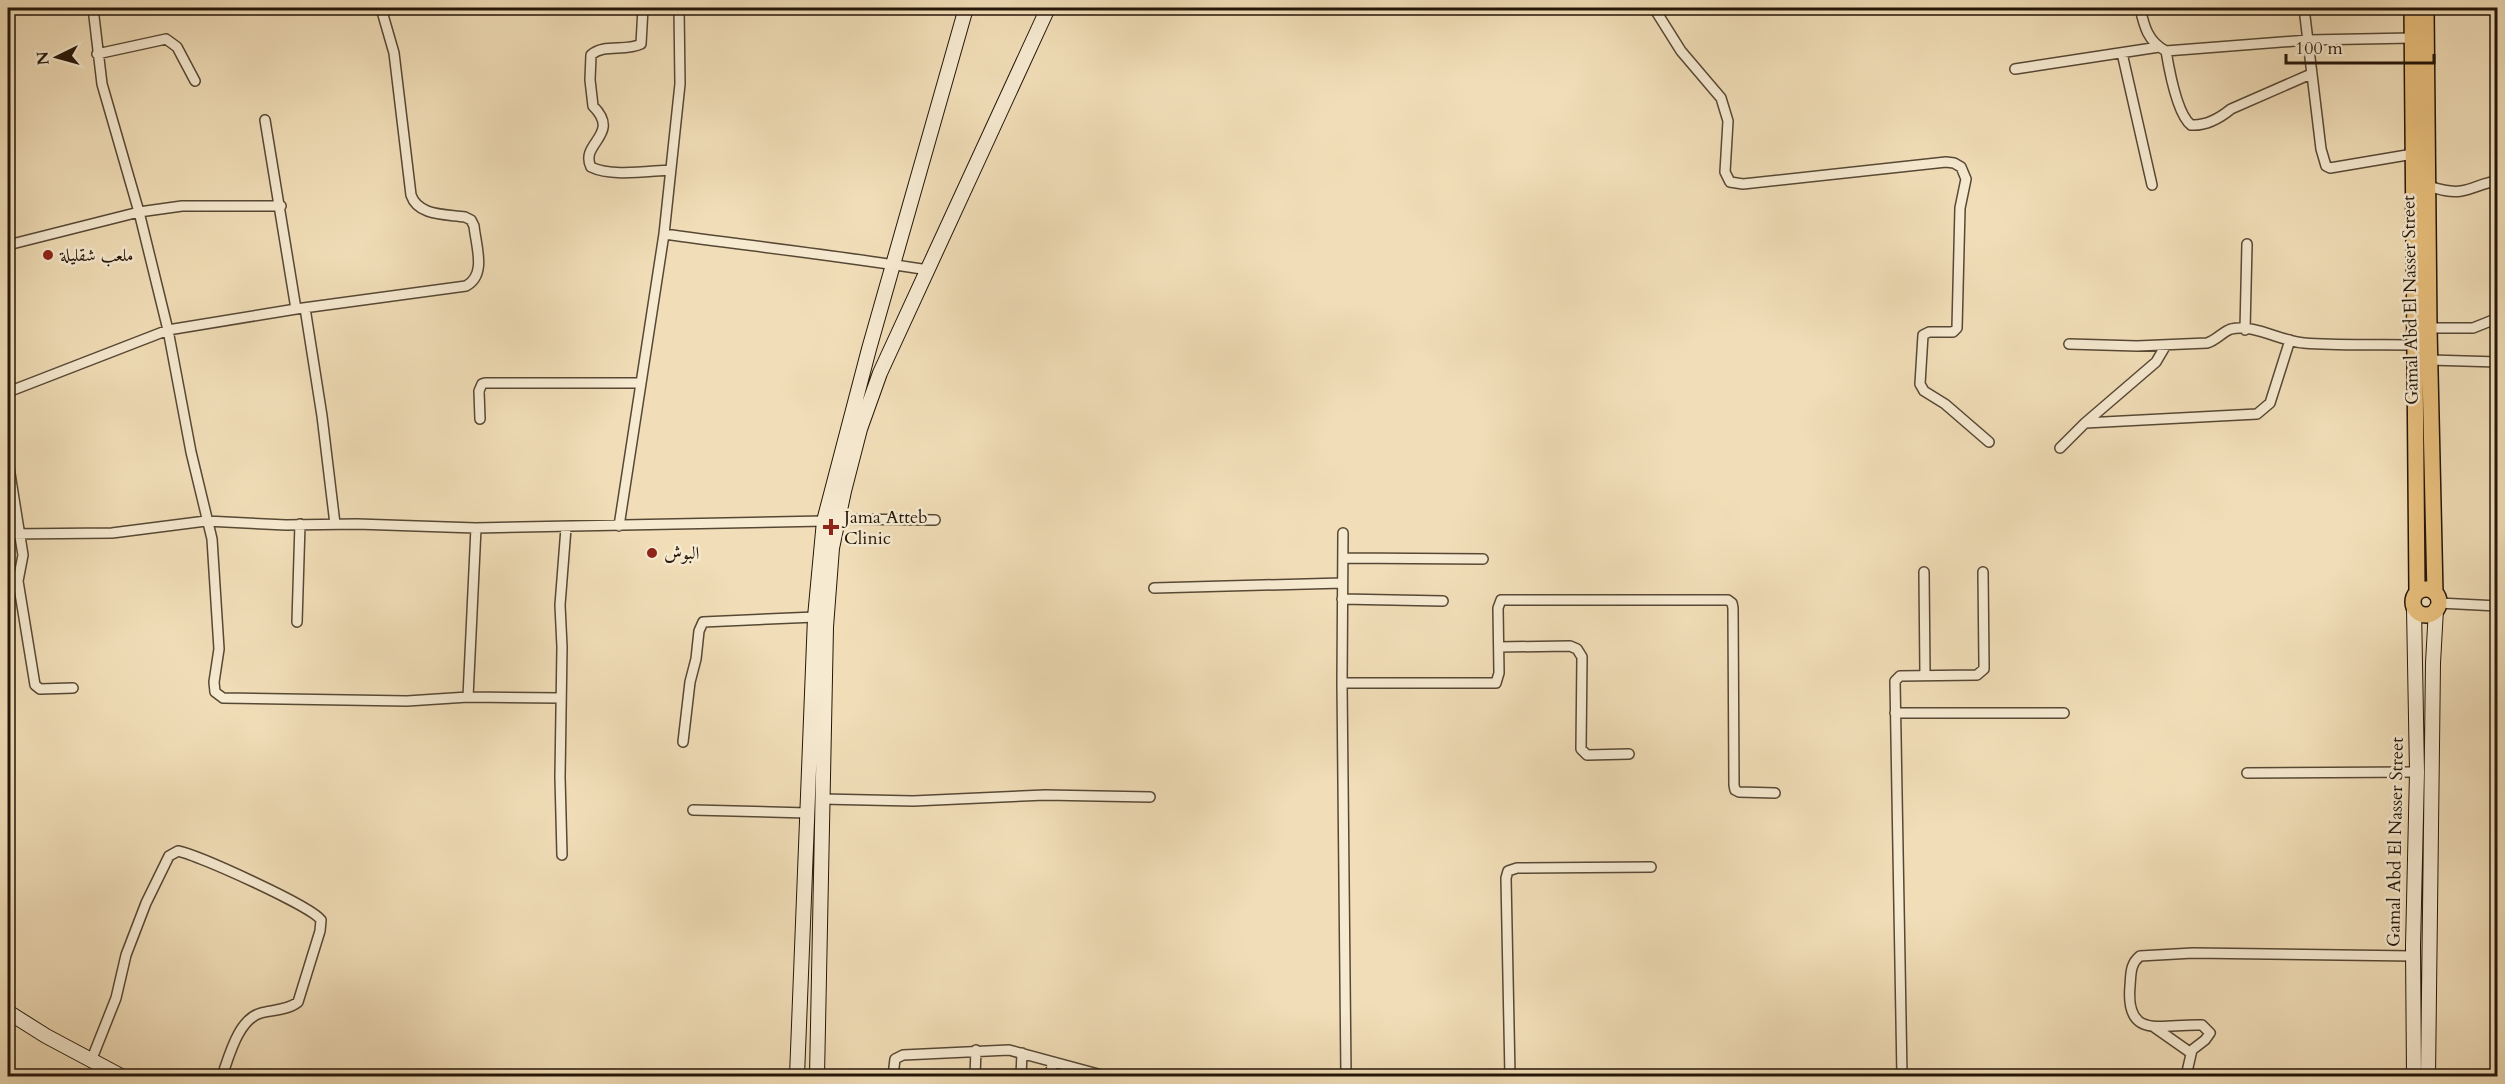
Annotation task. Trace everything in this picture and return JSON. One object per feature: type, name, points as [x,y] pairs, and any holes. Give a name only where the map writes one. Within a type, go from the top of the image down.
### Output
[{"type":"main road","name":"Gamal Abd El Nasser Street","points":[[2412,8],[2417,592]]},
{"type":"main road","name":"Gamal Abd El Nasser Street","points":[[2426,8],[2429,328],[2437,602]]},
{"type":"main road","points":[[2428,589],[2437,602],[2430,614],[2423,615],[2414,608],[2413,599],[2417,592],[2428,589]]},
{"type":"street","points":[[93,8],[97,54],[115,136],[139,212],[168,330],[213,550],[219,649],[214,687],[218,696],[223,698],[407,701],[468,697],[560,698]]},
{"type":"street","points":[[8,392],[168,330],[466,286],[476,278],[478,256],[471,220],[465,217],[424,211],[414,204],[394,53],[381,8]]},
{"type":"street","points":[[643,8],[641,44],[633,48],[599,50],[591,56],[590,80],[593,106],[600,112],[604,123],[601,135],[589,152],[588,160],[591,166],[601,170],[627,172],[670,170]]},
{"type":"street","points":[[619,526],[664,234],[680,84],[679,8]]},
{"type":"street","points":[[797,1077],[815,617],[824,521],[863,370],[966,8]]},
{"type":"street","points":[[817,1077],[826,627],[832,548],[838,519],[860,429],[880,373],[1048,8]]},
{"type":"street","points":[[1654,8],[1677,46],[1721,98],[1728,121],[1725,172],[1730,182],[1743,184],[1946,162],[1961,167],[1966,179],[1960,208],[1957,328],[1953,332],[1923,335],[1920,384],[1924,391],[1945,404],[1989,442]]},
{"type":"street","points":[[2140,8],[2143,23],[2150,38],[2163,49],[2185,118],[2191,125],[2220,118],[2231,109],[2311,74]]},
{"type":"street","points":[[2304,8],[2323,161],[2326,166],[2330,168],[2413,154]]},
{"type":"street","points":[[2015,69],[2163,49],[2308,40],[2412,38]]},
{"type":"street","points":[[97,54],[166,39],[177,47],[195,81]]},
{"type":"street","points":[[2122,53],[2152,185]]},
{"type":"street","points":[[265,120],[322,416],[335,524]]},
{"type":"street","points":[[2428,186],[2448,191],[2460,191],[2483,183],[2498,181]]},
{"type":"street","points":[[8,245],[139,212],[182,207],[280,206]]},
{"type":"street","points":[[664,234],[828,254],[928,270]]},
{"type":"street","points":[[2245,330],[2247,244]]},
{"type":"street","points":[[2429,328],[2473,328],[2498,318]]},
{"type":"street","points":[[2069,344],[2207,343],[2230,330],[2245,330],[2305,343],[2415,345]]},
{"type":"street","points":[[2085,423],[2257,414],[2270,403],[2290,340]]},
{"type":"street","points":[[2060,448],[2085,423],[2156,362],[2166,345]]},
{"type":"street","points":[[2430,360],[2498,362]]},
{"type":"street","points":[[863,370],[880,373]]},
{"type":"street","points":[[480,419],[479,391],[485,383],[641,383]]},
{"type":"street","points":[[8,461],[23,558],[18,581],[35,685],[40,689],[73,688]]},
{"type":"street","points":[[838,519],[935,520]]},
{"type":"street","points":[[8,534],[112,533],[206,520],[476,528],[566,528],[824,521]]},
{"type":"street","points":[[297,622],[300,524]]},
{"type":"street","points":[[468,697],[476,528]]},
{"type":"street","points":[[562,855],[560,605],[566,528]]},
{"type":"street","points":[[1343,533],[1341,683],[1346,1077]]},
{"type":"street","points":[[1343,558],[1483,559]]},
{"type":"street","points":[[1924,572],[1924,675]]},
{"type":"street","points":[[1902,1077],[1896,678],[1924,675],[1977,675],[1984,669],[1983,572]]},
{"type":"street","points":[[1154,588],[1342,583]]},
{"type":"street","points":[[1342,599],[1443,601]]},
{"type":"street","points":[[1341,683],[1492,684],[1499,680],[1498,608],[1501,600],[1728,600],[1732,603],[1733,608],[1732,750],[1735,790],[1775,793]]},
{"type":"street","points":[[2437,602],[2498,606]]},
{"type":"street","name":"Gamal Abd El Nasser Street","points":[[2428,1077],[2433,663],[2437,602]]},
{"type":"street","name":"Gamal Abd El Nasser Street","points":[[2414,608],[2417,772],[2413,956],[2414,1077]]},
{"type":"street","points":[[682,742],[690,682],[696,659],[699,631],[703,622],[815,617]]},
{"type":"street","points":[[1499,647],[1570,646],[1577,649],[1582,657],[1581,748],[1587,754],[1629,754]]},
{"type":"street","points":[[1895,713],[2064,713]]},
{"type":"street","points":[[2247,773],[2417,772]]},
{"type":"street","points":[[822,799],[913,801],[1045,795],[1150,797]]},
{"type":"street","points":[[693,810],[807,813]]},
{"type":"street","points":[[91,1061],[116,998],[126,955],[146,903],[169,856],[178,851],[271,891],[314,912],[321,920],[320,931],[298,1002],[290,1007],[257,1014],[247,1019],[222,1077]]},
{"type":"street","points":[[1510,1077],[1506,878],[1508,871],[1516,868],[1651,867]]},
{"type":"street","points":[[2186,1077],[2194,1047],[2210,1033],[2205,1027],[2153,1026],[2143,1025],[2137,1021],[2129,1005],[2132,966],[2136,958],[2144,954],[2413,956]]},
{"type":"street","points":[[801,981],[818,981]]},
{"type":"street","points":[[8,1012],[121,1077]]},
{"type":"street","points":[[2153,1026],[2191,1053]]},
{"type":"street","points":[[893,1077],[893,1064],[898,1056],[1005,1049],[1098,1074]]},
{"type":"street","points":[[975,1077],[976,1050]]},
{"type":"street","points":[[1021,1077],[1022,1053]]},
{"type":"street","points":[[1051,1077],[1052,1062]]},
{"type":"place","name":"ملعب شقليلة","points":[[48,255]]},
{"type":"place","name":"Jama Atteb Clinic","points":[[831,527]]},
{"type":"place","name":"البوش","points":[[652,553]]}]
